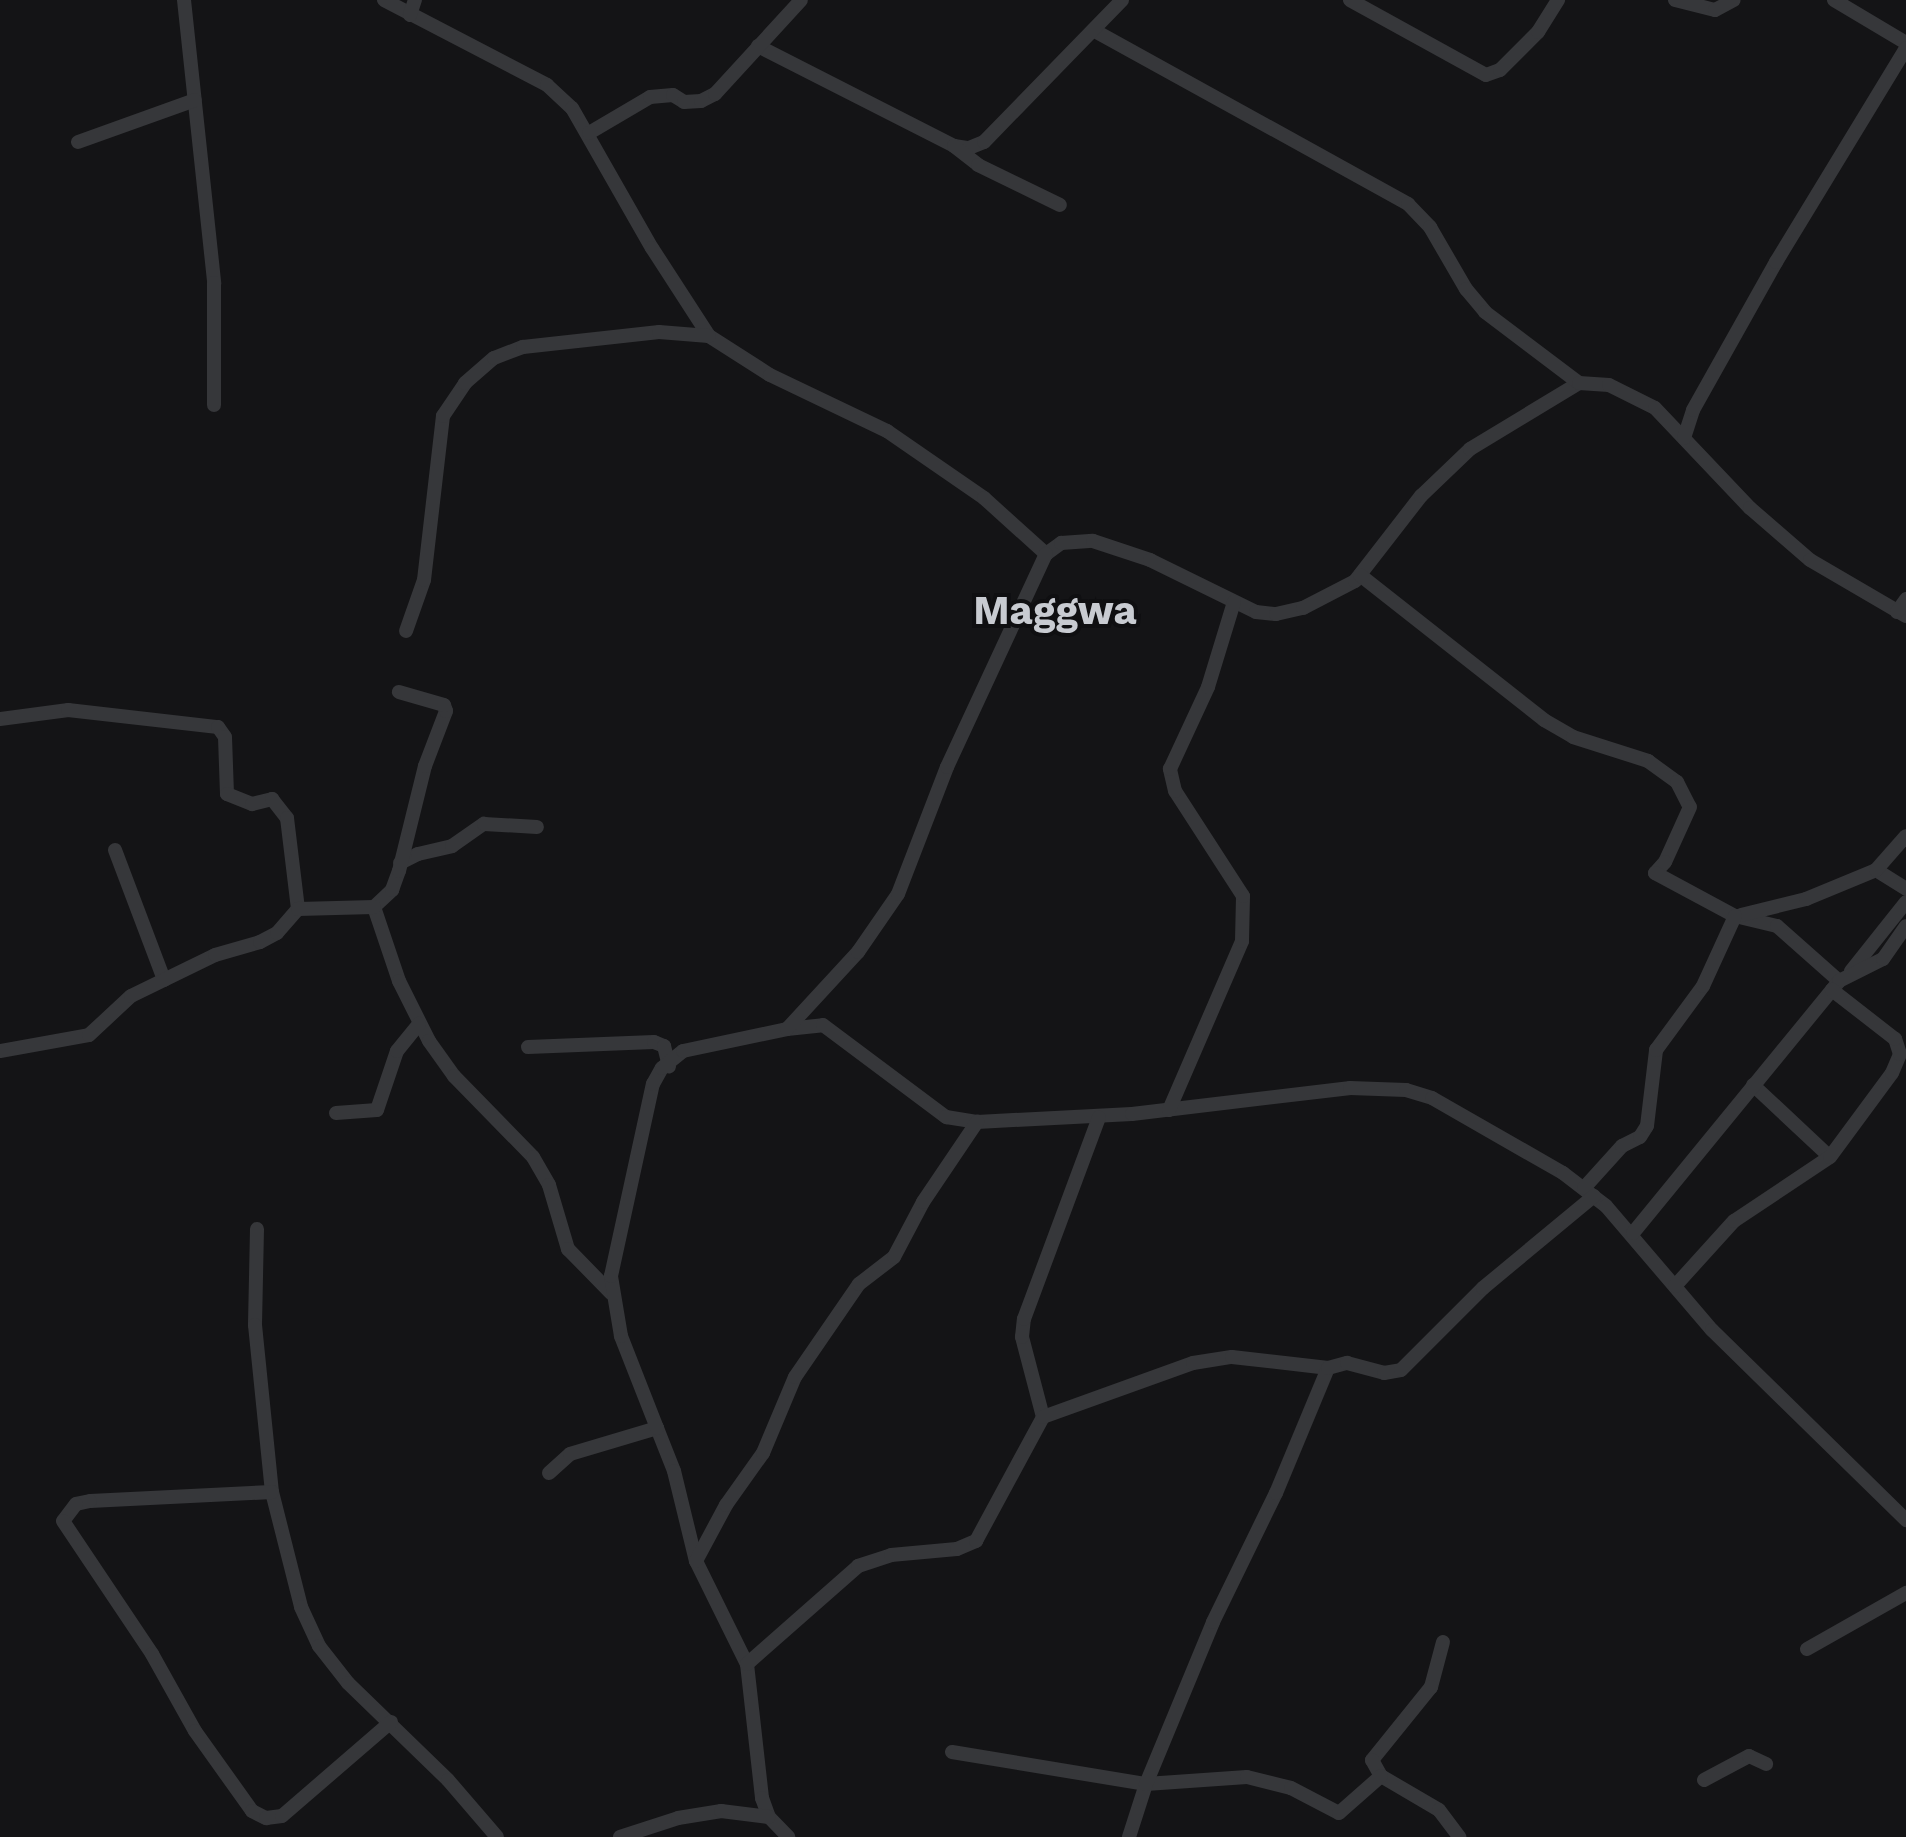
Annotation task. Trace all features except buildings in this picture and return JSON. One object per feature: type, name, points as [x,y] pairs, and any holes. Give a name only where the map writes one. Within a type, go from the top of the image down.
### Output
[{"type":"street","points":[[184,0],[214,283],[214,405]]},
{"type":"street","points":[[384,0],[413,8],[546,85],[572,108],[652,248],[709,336],[770,375],[887,431],[984,498],[1046,554]]},
{"type":"street","points":[[589,134],[650,98],[673,95],[684,102],[701,101],[714,94],[801,0]]},
{"type":"street","points":[[954,146],[969,148],[984,142],[1122,0]]},
{"type":"street","points":[[1350,0],[1486,75],[1500,70],[1538,32],[1558,0]]},
{"type":"street","points":[[1675,0],[1715,10],[1734,0]]},
{"type":"street","points":[[1684,438],[1693,410],[1776,262],[1906,45],[1834,0]]},
{"type":"street","points":[[1095,31],[1408,204],[1430,227],[1466,289],[1485,312],[1579,384]]},
{"type":"street","points":[[758,46],[954,146],[978,166],[1060,206]]},
{"type":"street","points":[[78,142],[196,100]]},
{"type":"street","points":[[406,630],[424,580],[443,416],[465,383],[494,358],[523,347],[659,332],[709,336]]},
{"type":"street","points":[[787,1029],[858,952],[898,894],[946,766],[1046,554],[1060,543],[1125,550],[1234,602],[1265,614],[1287,613],[1332,594],[1360,576],[1402,518],[1456,460],[1589,381],[1625,391],[1656,408],[1750,508],[1810,560],[1903,609]]},
{"type":"street","points":[[1360,576],[1544,720],[1573,737],[1648,760],[1677,782],[1690,807],[1665,862],[1655,873],[1735,916],[1778,926],[1895,1040],[1900,1054],[1892,1074],[1830,1158],[1734,1221],[1675,1286]]},
{"type":"street","points":[[1169,1110],[1242,941],[1243,896],[1175,791],[1170,769],[1208,687],[1234,602]]},
{"type":"street","points":[[0,1051],[89,1034],[131,996],[215,955],[260,942],[277,933],[298,910],[374,906],[392,890],[425,766],[446,711],[442,705],[398,692]]},
{"type":"street","points":[[0,719],[68,710],[218,726],[225,737],[227,794],[252,804],[272,799],[287,818],[298,910]]},
{"type":"street","points":[[400,863],[452,846],[484,824],[537,827]]},
{"type":"street","points":[[1735,916],[1806,899],[1876,870],[1906,836]]},
{"type":"street","points":[[115,850],[164,980]]},
{"type":"street","points":[[1876,870],[1906,890]]},
{"type":"street","points":[[1633,1233],[1906,902]]},
{"type":"street","points":[[374,906],[385,945],[419,1024],[454,1076],[533,1156],[549,1185],[568,1249],[611,1293]]},
{"type":"street","points":[[747,1664],[858,1566],[891,1555],[957,1549],[976,1541],[1043,1417],[1194,1362],[1232,1357],[1328,1368],[1347,1363],[1375,1372],[1401,1370],[1589,1192],[1622,1146],[1640,1137],[1647,1126],[1656,1050],[1703,986],[1735,916]]},
{"type":"street","points":[[1839,982],[1883,959],[1906,926]]},
{"type":"street","points":[[336,1113],[377,1110],[396,1051],[419,1024]]},
{"type":"street","points":[[788,1837],[769,1817],[760,1785],[747,1664],[696,1561],[674,1471],[621,1336],[611,1293],[614,1251],[653,1084],[662,1068],[683,1051],[787,1029],[823,1026],[946,1117],[977,1122],[1098,1117],[1323,1090],[1406,1090],[1458,1111],[1589,1192],[1633,1233],[1755,1374],[1850,1460],[1906,1520]]},
{"type":"street","points":[[528,1047],[654,1042],[664,1046],[669,1066]]},
{"type":"street","points":[[1754,1085],[1830,1158]]},
{"type":"street","points":[[1043,1417],[1022,1337],[1024,1319],[1098,1117]]},
{"type":"street","points":[[696,1561],[726,1505],[764,1452],[795,1377],[860,1284],[894,1257],[923,1202],[977,1122]]},
{"type":"street","points":[[257,1229],[255,1326],[272,1492],[292,1581],[319,1646],[348,1683],[391,1722],[497,1837]]},
{"type":"street","points":[[1129,1837],[1146,1784],[1328,1368]]},
{"type":"street","points":[[550,1472],[570,1454],[658,1428]]},
{"type":"street","points":[[272,1492],[90,1501],[76,1504],[64,1521],[252,1811],[266,1818],[282,1816],[391,1722]]},
{"type":"street","points":[[1806,1649],[1906,1593]]},
{"type":"street","points":[[1443,1642],[1430,1686],[1372,1760],[1382,1776],[1440,1810],[1459,1837]]},
{"type":"street","points":[[952,1752],[1146,1784],[1247,1777],[1291,1788],[1339,1813],[1382,1776]]},
{"type":"street","points":[[1704,1780],[1749,1756],[1766,1764]]},
{"type":"street","points":[[620,1837],[678,1818],[721,1811],[769,1817]]},
{"type":"district","name":"Maggwa","points":[[1055,611]]}]
